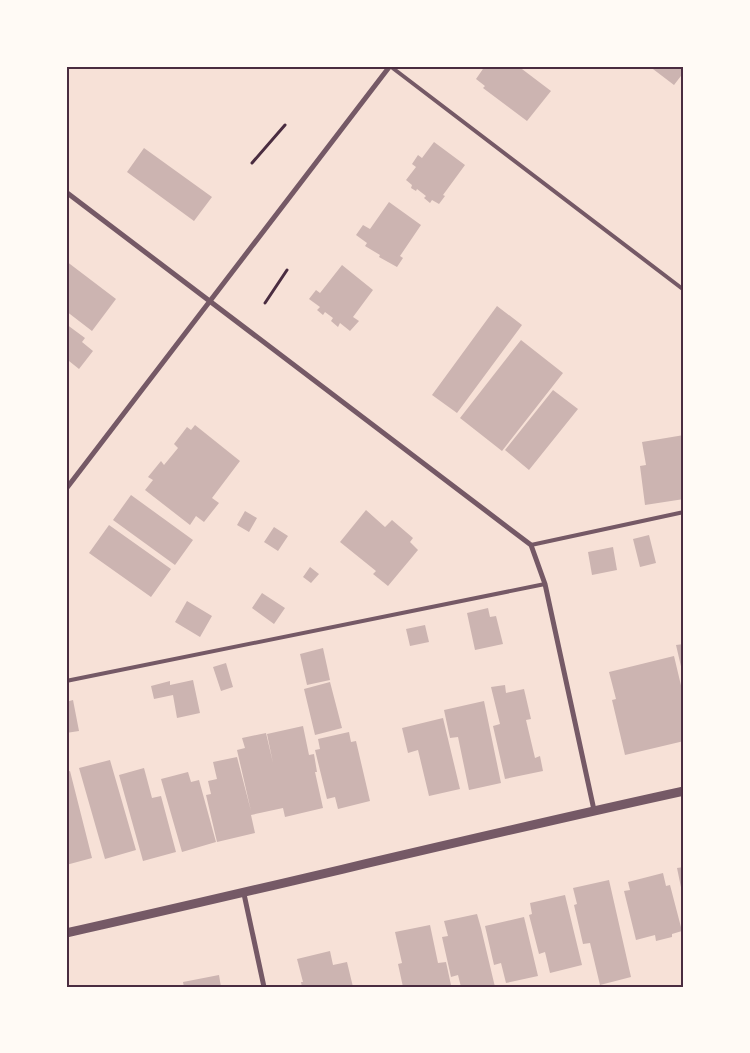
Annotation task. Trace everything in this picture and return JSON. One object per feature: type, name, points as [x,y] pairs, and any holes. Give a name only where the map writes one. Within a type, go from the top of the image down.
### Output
[{"type":"street","points":[[66,489],[390,66]]},
{"type":"street","points":[[66,192],[531,545],[546,584],[594,810]]},
{"type":"street","points":[[66,933],[244,894],[594,810],[684,791]]},
{"type":"street","points":[[244,894],[264,987]]},
{"type":"lane","points":[[390,66],[684,290]]},
{"type":"lane","points":[[531,545],[684,512]]},
{"type":"lane","points":[[66,681],[546,584]]},
{"type":"path","points":[[252,162],[285,126]]},
{"type":"path","points":[[264,303],[287,270]]},
{"type":"building","points":[[485,66],[518,66],[551,91],[527,121],[483,88],[485,86],[476,79]]},
{"type":"building","points":[[649,66],[684,66],[684,72],[674,85]]},
{"type":"building","points":[[434,142],[465,165],[443,195],[445,196],[439,204],[432,200],[430,203],[424,198],[426,196],[417,189],[416,191],[411,188],[412,185],[406,180],[416,167],[412,164],[418,155],[422,158]]},
{"type":"building","points":[[144,148],[212,197],[194,221],[127,172]]},
{"type":"building","points":[[389,202],[421,225],[400,256],[403,258],[397,267],[379,257],[380,255],[365,246],[367,243],[356,235],[363,225],[370,229]]},
{"type":"building","points":[[66,261],[116,299],[92,331],[66,311]]},
{"type":"building","points":[[342,265],[373,290],[353,317],[359,321],[350,331],[340,323],[338,327],[331,321],[333,318],[325,312],[323,315],[317,310],[320,307],[309,299],[316,290],[320,293]]},
{"type":"building","points":[[497,306],[522,325],[457,413],[432,395]]},
{"type":"building","points":[[66,324],[85,338],[82,342],[93,351],[79,369],[69,361],[66,364]]},
{"type":"building","points":[[521,340],[563,373],[502,451],[460,418]]},
{"type":"building","points":[[553,390],[578,409],[529,470],[505,450]]},
{"type":"building","points":[[195,425],[240,461],[212,498],[219,503],[204,522],[196,516],[190,525],[145,490],[153,480],[148,477],[161,461],[164,465],[178,448],[174,444],[187,427],[191,430]]},
{"type":"building","points":[[684,435],[684,499],[645,505],[640,466],[646,465],[642,442]]},
{"type":"building","points":[[131,495],[193,540],[175,565],[113,520]]},
{"type":"building","points":[[366,510],[385,527],[392,520],[413,538],[410,542],[418,550],[388,586],[373,574],[376,571],[340,542]]},
{"type":"building","points":[[245,511],[257,518],[249,532],[237,525]]},
{"type":"building","points":[[109,525],[171,569],[151,597],[89,553]]},
{"type":"building","points":[[274,527],[288,536],[278,551],[264,542]]},
{"type":"building","points":[[649,535],[656,563],[640,567],[633,539]]},
{"type":"building","points":[[613,547],[617,570],[592,575],[588,552]]},
{"type":"building","points":[[310,567],[319,574],[311,583],[303,577]]},
{"type":"building","points":[[262,593],[285,608],[274,624],[252,608]]},
{"type":"building","points":[[187,601],[212,616],[200,637],[175,622]]},
{"type":"building","points":[[488,608],[490,617],[496,616],[503,644],[475,650],[467,613]]},
{"type":"building","points":[[425,625],[429,642],[410,646],[406,629]]},
{"type":"building","points":[[684,644],[684,674],[683,675],[676,645]]},
{"type":"building","points":[[323,648],[330,680],[307,685],[300,654]]},
{"type":"building","points":[[674,656],[684,698],[684,741],[625,755],[612,700],[616,699],[609,672]]},
{"type":"building","points":[[226,663],[233,687],[221,691],[213,667]]},
{"type":"building","points":[[193,680],[200,713],[177,718],[173,695],[154,699],[151,686],[170,681],[170,685]]},
{"type":"building","points":[[330,682],[342,728],[315,735],[304,689]]},
{"type":"building","points":[[505,685],[506,693],[524,689],[531,719],[526,720],[535,758],[540,756],[543,771],[505,779],[493,726],[500,724],[491,687]]},
{"type":"building","points":[[73,700],[79,731],[66,733],[66,702]]},
{"type":"building","points":[[484,701],[501,783],[469,790],[458,737],[450,738],[444,710]]},
{"type":"building","points":[[443,718],[460,789],[429,796],[418,750],[408,753],[402,728]]},
{"type":"building","points":[[303,726],[309,755],[314,754],[317,772],[315,772],[323,808],[285,817],[283,808],[251,815],[255,833],[217,842],[206,795],[211,794],[208,781],[217,779],[213,762],[237,757],[251,811],[237,750],[245,748],[242,738],[266,733],[273,763],[267,734]]},
{"type":"building","points":[[349,732],[351,742],[356,741],[370,801],[338,809],[335,797],[327,799],[315,750],[320,749],[318,739]]},
{"type":"building","points":[[110,760],[136,850],[105,859],[79,768]]},
{"type":"building","points":[[144,768],[152,798],[161,796],[176,852],[143,861],[119,775]]},
{"type":"building","points":[[70,771],[92,858],[66,865],[66,772]]},
{"type":"building","points":[[188,772],[191,782],[199,780],[216,842],[182,852],[161,779]]},
{"type":"building","points":[[684,867],[684,897],[683,897],[677,868]]},
{"type":"building","points":[[663,873],[666,886],[670,885],[682,931],[672,934],[672,937],[656,941],[655,935],[636,940],[624,891],[630,890],[628,882]]},
{"type":"building","points":[[609,880],[631,977],[600,985],[590,943],[583,944],[574,905],[577,904],[573,888]]},
{"type":"building","points":[[565,895],[582,965],[550,973],[545,952],[539,954],[529,915],[532,914],[530,903]]},
{"type":"building","points":[[477,914],[495,987],[461,987],[458,975],[451,977],[442,937],[448,936],[444,921]]},
{"type":"building","points":[[524,917],[538,976],[506,983],[501,963],[494,965],[485,926]]},
{"type":"building","points":[[430,925],[438,963],[446,962],[451,985],[444,987],[403,987],[398,964],[402,963],[395,932]]},
{"type":"building","points":[[330,951],[333,965],[347,962],[353,987],[302,987],[301,982],[303,982],[297,959]]},
{"type":"building","points":[[219,975],[221,987],[184,987],[183,982]]}]
